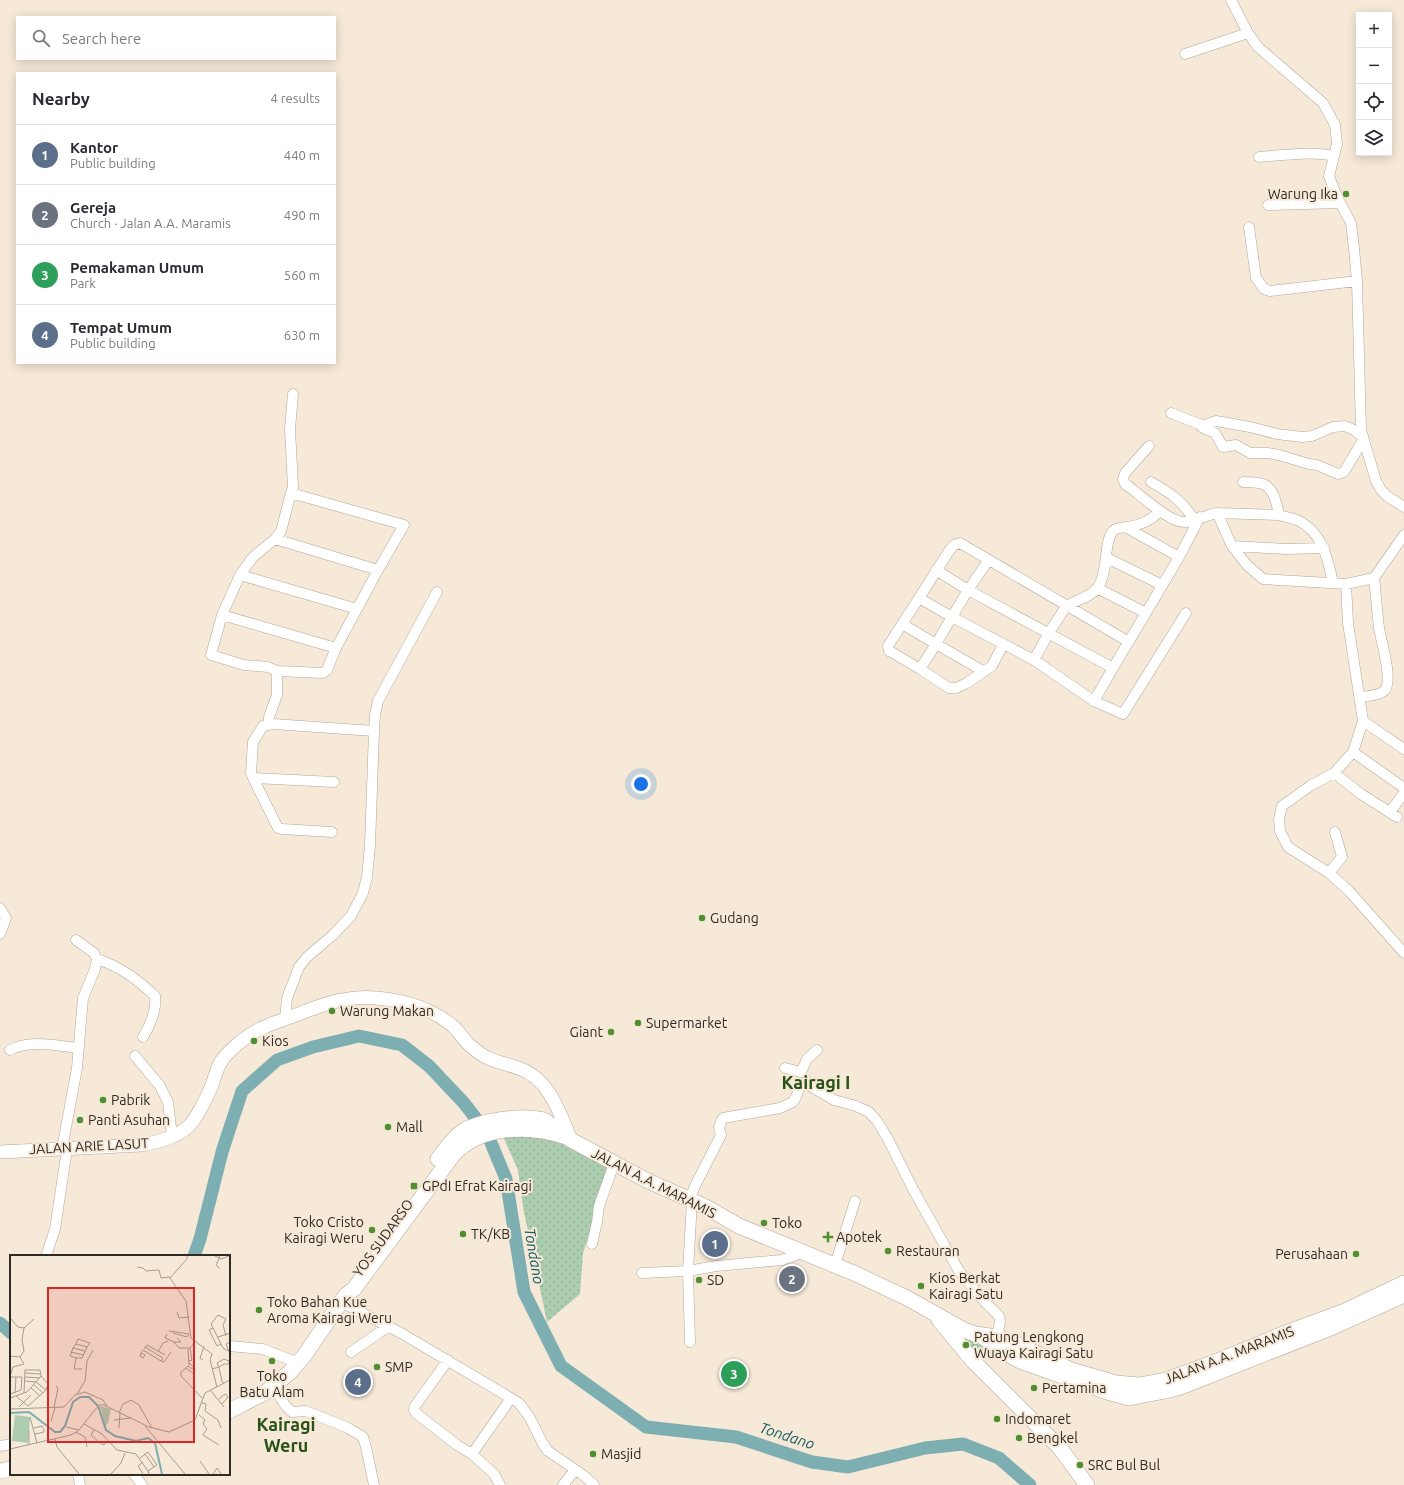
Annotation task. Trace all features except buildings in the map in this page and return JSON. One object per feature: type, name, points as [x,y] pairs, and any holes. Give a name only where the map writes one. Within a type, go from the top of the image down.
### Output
[{"type":"highway","name":"YOS SUDARSO","points":[[230,1411],[274,1387],[298,1363],[344,1298],[354,1289],[413,1211],[464,1137],[493,1132],[522,1124],[566,1138]]},
{"type":"highway","name":"JALAN A.A. MARAMIS","points":[[566,1138],[614,1164],[690,1200],[752,1232],[883,1286],[964,1330],[992,1341],[1030,1365],[1107,1392],[1129,1398],[1170,1390],[1288,1332],[1345,1311],[1404,1283]]},
{"type":"highway","points":[[1221,1365],[1358,1316],[1404,1295]]},
{"type":"highway","points":[[936,1315],[972,1361],[1060,1448],[1087,1485]]},
{"type":"highway","points":[[972,1361],[978,1353],[992,1341]]},
{"type":"highway","points":[[0,1471],[10,1469]]},
{"type":"main road","name":"JALAN ARIE LASUT","points":[[0,1152],[141,1145],[159,1142],[189,1126],[200,1110],[220,1062],[228,1053],[259,1029],[320,1006],[360,997],[412,1004],[431,1012],[455,1028],[466,1042],[483,1056],[496,1062],[530,1073],[536,1077],[545,1087],[556,1106],[566,1138]]},
{"type":"street","points":[[1231,0],[1248,33],[1258,47],[1323,103],[1329,110],[1335,124],[1337,144],[1329,176],[1340,203],[1351,223],[1357,281],[1361,430],[1376,481],[1381,490],[1387,496],[1404,507]]},
{"type":"street","points":[[1184,54],[1248,33]]},
{"type":"street","points":[[1259,157],[1300,154],[1324,154],[1334,156]]},
{"type":"street","points":[[1268,205],[1340,203]]},
{"type":"street","points":[[1249,227],[1255,272],[1258,282],[1264,289],[1270,291],[1357,281]]},
{"type":"street","points":[[291,494],[404,525],[336,648],[327,670],[323,673],[277,671],[268,668],[244,665],[211,655],[222,615],[240,575],[253,558],[275,539],[281,531],[292,487],[290,429],[293,394]]},
{"type":"street","points":[[1171,413],[1199,424],[1205,425],[1216,421],[1250,427],[1277,434],[1302,437],[1312,436],[1333,426],[1345,426],[1354,430],[1363,439]]},
{"type":"street","points":[[1199,424],[1203,428],[1215,433],[1223,447],[1236,445],[1250,453],[1268,453],[1279,455],[1317,465],[1338,474],[1344,472],[1363,439]]},
{"type":"street","points":[[1149,446],[1125,473],[1123,481],[1160,511],[1180,521],[1189,521],[1217,514],[1279,515],[1297,520],[1313,530],[1324,548],[1333,583]]},
{"type":"street","points":[[1151,482],[1176,497],[1197,518]]},
{"type":"street","points":[[1243,482],[1262,483],[1267,486],[1275,499],[1279,515]]},
{"type":"street","points":[[1034,660],[1048,633],[1066,606],[1084,598],[1097,588],[1103,578],[1110,534],[1117,528],[1127,528],[1154,518],[1160,511]]},
{"type":"street","points":[[1217,514],[1232,546],[1252,571],[1263,579],[1346,584],[1374,578]]},
{"type":"street","points":[[1094,701],[1179,557],[1197,518]]},
{"type":"street","points":[[1127,528],[1179,557]]},
{"type":"street","points":[[1360,697],[1381,694],[1387,687],[1386,656],[1380,630],[1374,578],[1404,535]]},
{"type":"street","points":[[275,539],[378,570]]},
{"type":"street","points":[[1003,645],[994,662],[967,683],[953,689],[949,688],[889,650],[888,646],[936,570],[957,543],[962,544],[988,561],[1129,642]]},
{"type":"street","points":[[1232,546],[1286,549],[1324,548]]},
{"type":"street","points":[[1107,558],[1162,585]]},
{"type":"street","points":[[920,670],[968,590],[988,561]]},
{"type":"street","points":[[936,570],[968,590],[1113,668]]},
{"type":"street","points":[[240,575],[357,609]]},
{"type":"street","points":[[1346,584],[1348,624],[1363,720],[1353,752],[1334,773],[1310,786],[1282,806],[1279,819],[1280,832],[1288,847],[1329,873],[1349,891],[1404,953]]},
{"type":"street","points":[[1097,588],[1146,613]]},
{"type":"street","points":[[285,1019],[287,998],[299,968],[306,957],[333,935],[351,916],[363,893],[367,878],[370,846],[374,731],[378,701],[437,592]]},
{"type":"street","points":[[919,598],[1003,645],[1034,660],[1094,701],[1123,714],[1186,613]]},
{"type":"street","points":[[222,615],[336,648]]},
{"type":"street","points":[[902,624],[983,671]]},
{"type":"street","points":[[268,725],[269,717],[277,695],[277,671]]},
{"type":"street","points":[[1363,720],[1404,749]]},
{"type":"street","points":[[332,832],[278,828],[251,773],[253,742],[263,726],[273,724],[374,731]]},
{"type":"street","points":[[1353,752],[1404,788]]},
{"type":"street","points":[[1334,773],[1361,794],[1394,814],[1404,793]]},
{"type":"street","points":[[253,778],[334,782]]},
{"type":"street","points":[[1329,873],[1342,856],[1335,832]]},
{"type":"street","points":[[0,908],[6,918],[0,934]]},
{"type":"street","points":[[46,1255],[55,1229],[64,1149],[77,1068],[83,998],[95,969],[97,959],[97,956],[94,953],[76,940]]},
{"type":"street","points":[[97,959],[114,965],[139,982],[155,996],[156,1000],[149,1029],[143,1037]]},
{"type":"street","points":[[10,1050],[18,1046],[35,1044],[79,1048]]},
{"type":"street","points":[[690,1342],[688,1271],[690,1200],[696,1184],[721,1135],[718,1127],[723,1118],[780,1108],[792,1102],[796,1097],[804,1076],[807,1059],[817,1050]]},
{"type":"street","points":[[135,1056],[160,1086],[168,1102],[172,1136]]},
{"type":"street","points":[[785,1068],[804,1076],[810,1086],[834,1100],[856,1106],[869,1112],[877,1121],[888,1139],[914,1192],[959,1271],[984,1301],[1000,1316],[1000,1321],[992,1341]]},
{"type":"street","points":[[592,1244],[600,1206],[614,1164]]},
{"type":"street","points":[[835,1265],[855,1201]]},
{"type":"street","points":[[642,1273],[688,1271],[716,1266],[782,1260],[802,1253]]},
{"type":"street","points":[[344,1298],[519,1403],[530,1418],[548,1451],[594,1485]]},
{"type":"street","points":[[351,1352],[389,1326]]},
{"type":"street","points":[[230,1346],[263,1349],[298,1363]]},
{"type":"street","points":[[448,1360],[415,1406],[414,1410],[417,1414],[472,1454],[494,1474],[500,1485]]},
{"type":"street","points":[[274,1387],[285,1405],[292,1412],[306,1411],[348,1428],[363,1437],[374,1485]]},
{"type":"street","points":[[472,1454],[511,1398]]},
{"type":"street","points":[[0,1446],[10,1444]]},
{"type":"street","points":[[563,1485],[575,1470]]},
{"type":"street","points":[[78,1475],[80,1485]]},
{"type":"street","points":[[135,1475],[141,1484]]},
{"type":"green space","points":[[543,1133],[612,1163],[583,1253],[580,1294],[547,1322],[523,1207],[518,1170],[502,1134]]},
{"type":"green space","points":[[954,1337],[981,1338],[988,1343],[973,1359]]},
{"type":"waterway","name":"Tondano","points":[[194,1255],[200,1239],[222,1152],[242,1091],[277,1060],[313,1047],[359,1036],[402,1045],[429,1066],[464,1103],[487,1133],[506,1179],[524,1292],[561,1366],[646,1427],[736,1437],[812,1462],[848,1467],[925,1448],[963,1444],[999,1458],[1030,1485]]},
{"type":"waterway","name":"Tondano","points":[[0,1323],[10,1332]]},
{"type":"place","name":"Warung Ika","points":[[1346,194]]},
{"type":"place","name":"Gudang","points":[[702,918]]},
{"type":"place","name":"Warung Makan","points":[[332,1011]]},
{"type":"place","name":"Supermarket","points":[[638,1023]]},
{"type":"place","name":"Giant","points":[[611,1032]]},
{"type":"place","name":"Kios","points":[[254,1041]]},
{"type":"place","name":"Pabrik","points":[[103,1100]]},
{"type":"place","name":"Panti Asuhan","points":[[80,1120]]},
{"type":"place","name":"Mall","points":[[388,1127]]},
{"type":"place","name":"GPdI Efrat Kairagi","points":[[414,1186]]},
{"type":"place","name":"Toko","points":[[764,1223]]},
{"type":"place","name":"Toko Cristo Kairagi Weru","points":[[372,1230]]},
{"type":"place","name":"TK/KB","points":[[463,1234]]},
{"type":"place","name":"Apotek","points":[[828,1237]]},
{"type":"place","name":"Kantor","points":[[715,1244]]},
{"type":"place","name":"Restauran","points":[[888,1251]]},
{"type":"place","name":"Perusahaan","points":[[1356,1254]]},
{"type":"place","name":"Gereja","points":[[792,1279]]},
{"type":"place","name":"SD","points":[[699,1280]]},
{"type":"place","name":"Kios Berkat Kairagi Satu","points":[[921,1286]]},
{"type":"place","name":"Toko Bahan Kue Aroma Kairagi Weru","points":[[259,1310]]},
{"type":"place","name":"Patung Lengkong Wuaya Kairagi Satu","points":[[966,1345]]},
{"type":"place","name":"Toko Batu Alam","points":[[272,1361]]},
{"type":"place","name":"SMP","points":[[377,1367]]},
{"type":"place","name":"Pemakaman Umum","points":[[734,1374]]},
{"type":"place","name":"Tempat Umum","points":[[358,1382]]},
{"type":"place","name":"Pertamina","points":[[1034,1388]]},
{"type":"place","name":"Indomaret","points":[[997,1419]]},
{"type":"place","name":"Bengkel","points":[[1019,1438]]},
{"type":"place","name":"Masjid","points":[[593,1454]]},
{"type":"place","name":"SRC Bul Bul","points":[[1080,1465]]},
{"type":"district","name":"Kairagi I","points":[[816,1083]]},
{"type":"district","name":"Kairagi Weru","points":[[286,1435]]}]
